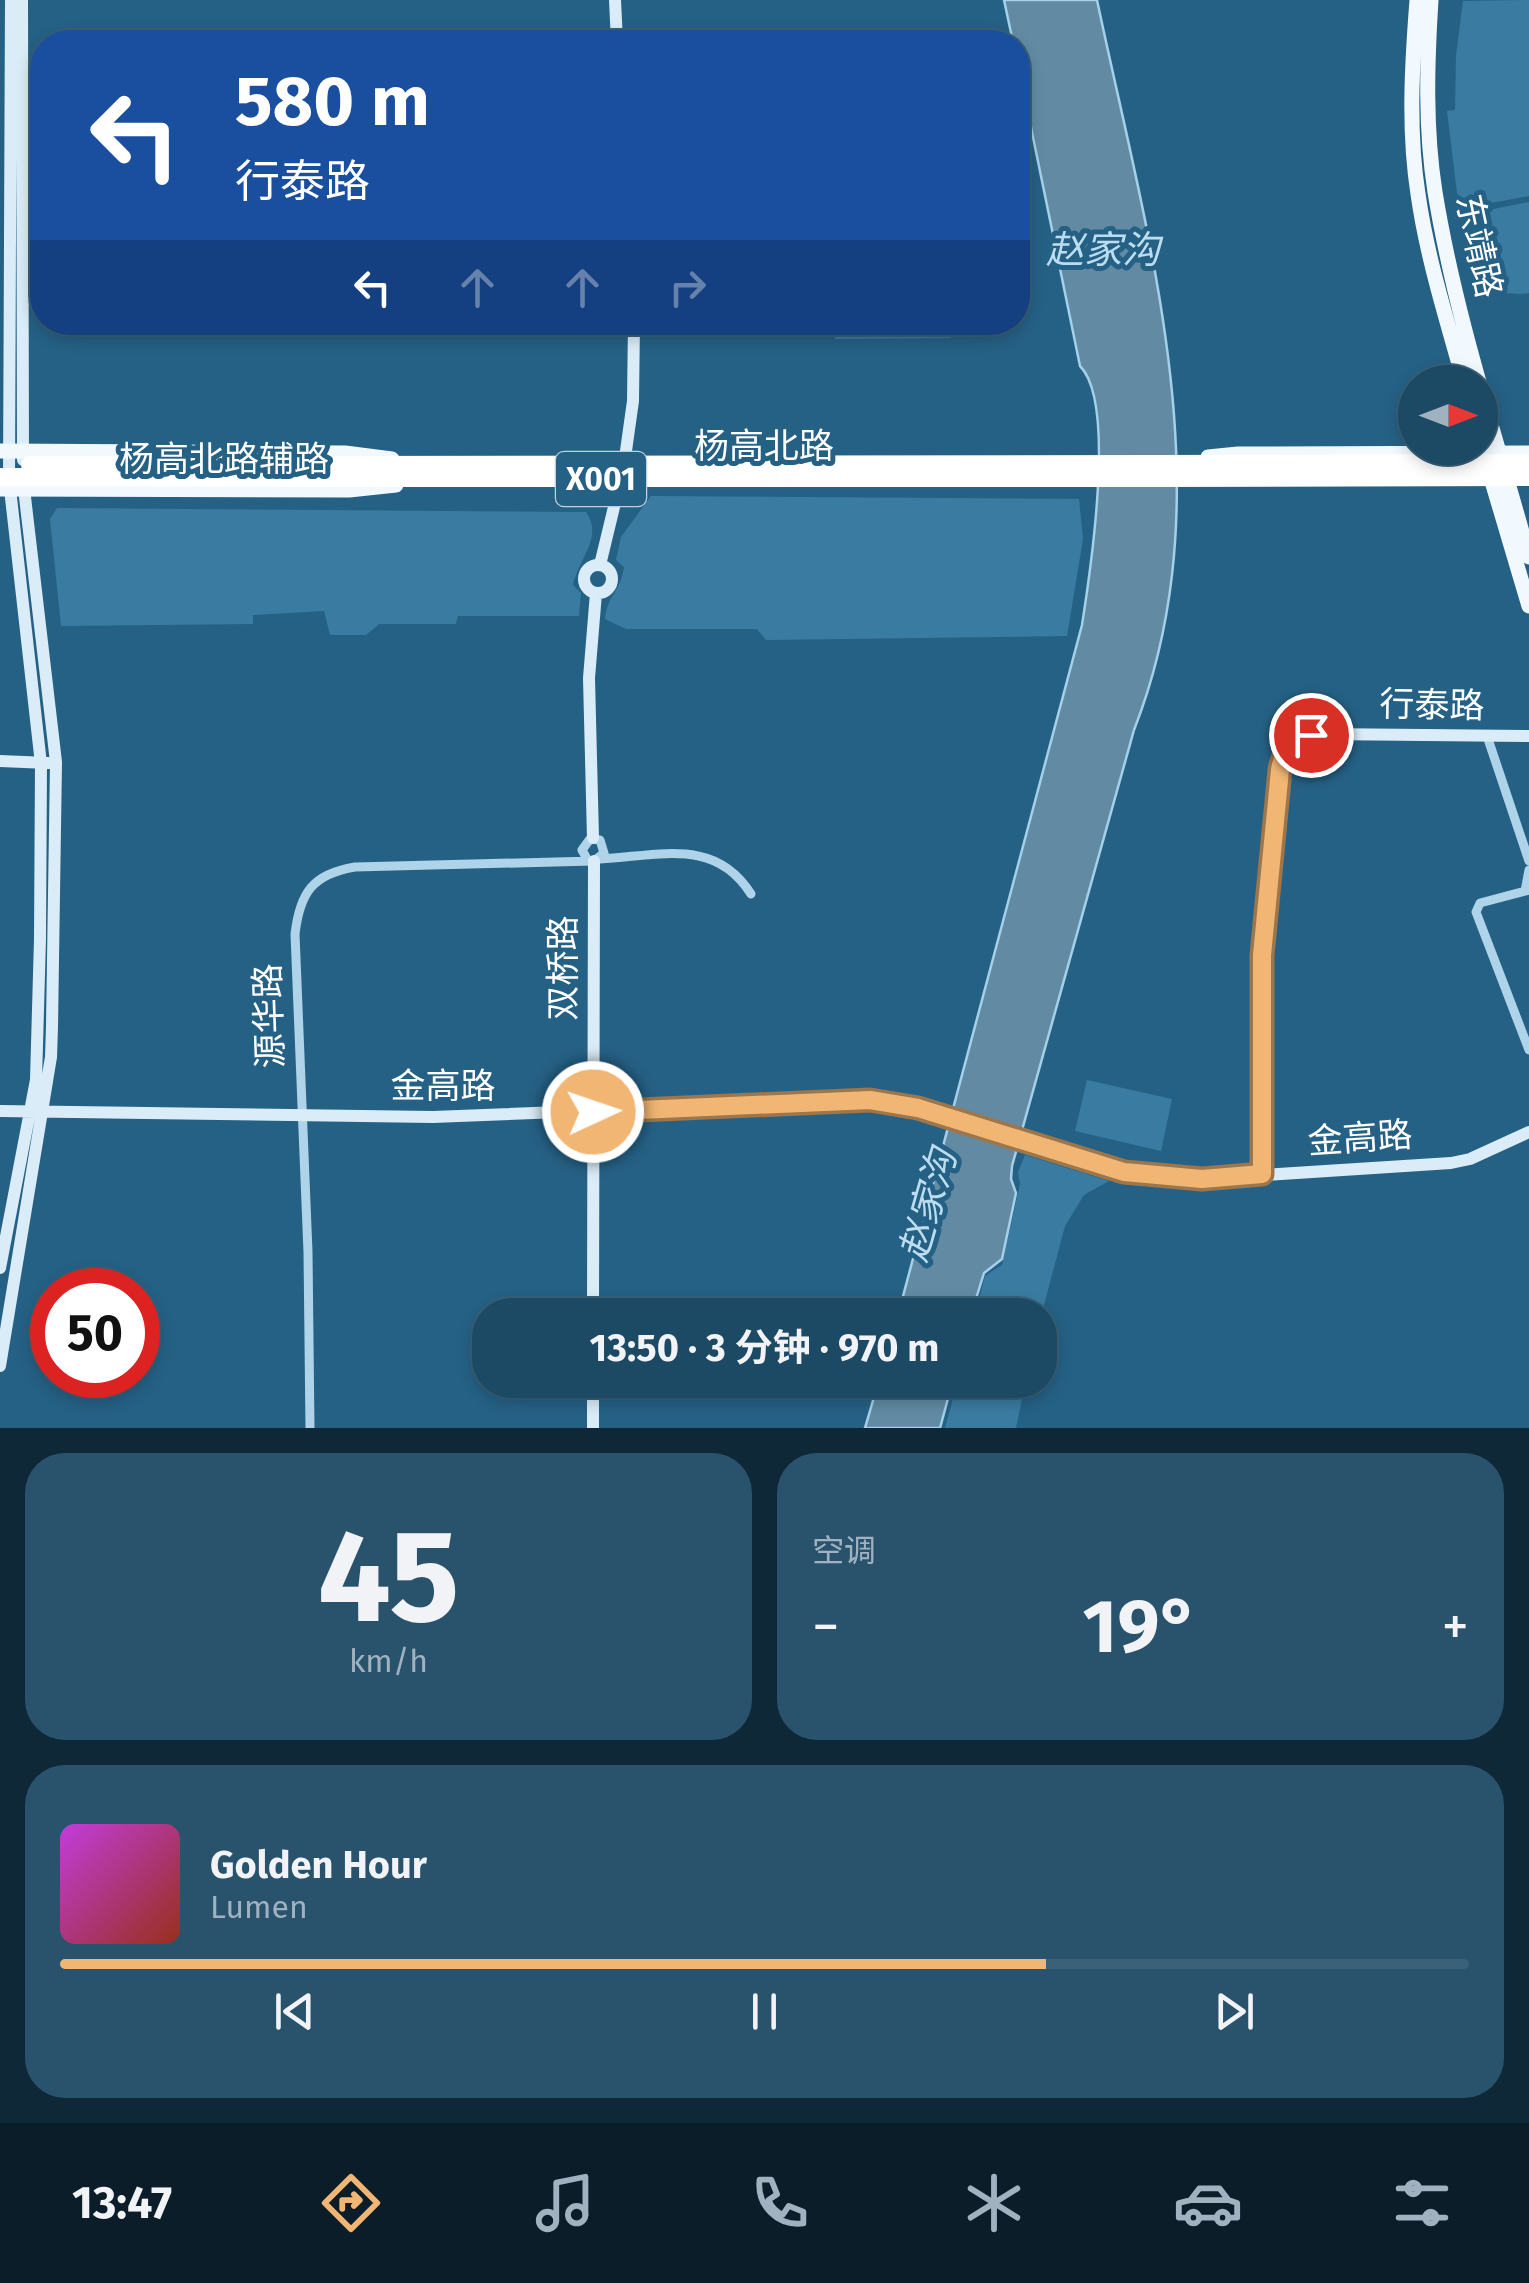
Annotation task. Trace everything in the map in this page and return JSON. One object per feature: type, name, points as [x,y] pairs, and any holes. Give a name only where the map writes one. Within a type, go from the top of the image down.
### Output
[{"type":"highway","name":"杨高北路","points":[[8,455],[314,471],[1152,471],[1529,477]]},
{"type":"highway","name":"杨高北路","points":[[1152,471],[1529,463]]},
{"type":"highway","name":"杨高北路","points":[[8,486],[314,471]]},
{"type":"main road","points":[[0,1268],[52,1042],[48,763],[8,486],[10,0]]},
{"type":"main road","points":[[8,455],[22,0]]},
{"type":"main road","points":[[614,0],[616,30]]},
{"type":"main road","name":"东靖路","points":[[1418,0],[1413,55],[1418,194],[1434,274],[1459,365]]},
{"type":"main road","name":"东靖路","points":[[1432,0],[1427,57],[1435,189],[1472,365]]},
{"type":"main road","points":[[600,564],[622,472],[633,401],[634,335]]},
{"type":"main road","name":"X001","points":[[1498,450],[1529,453]]},
{"type":"main road","name":"X001","points":[[1152,471],[1238,454],[1398,452]]},
{"type":"main road","name":"杨高北路辅路","points":[[8,455],[345,453],[446,472]]},
{"type":"main road","name":"东靖路","points":[[1495,465],[1529,606]]},
{"type":"main road","name":"X001","points":[[1152,471],[1237,486],[1529,485]]},
{"type":"main road","name":"杨高北路辅路","points":[[8,486],[349,490],[446,472]]},
{"type":"main road","name":"东靖路","points":[[1500,488],[1529,557]]},
{"type":"main road","points":[[600,564],[608,568],[612,581],[604,591],[596,592],[588,588],[584,576],[588,568],[600,564]]},
{"type":"main road","points":[[593,838],[589,678],[596,592]]},
{"type":"main road","name":"行泰路","points":[[1262,1174],[1262,955],[1280,770],[1286,749],[1301,738],[1321,734],[1529,736]]},
{"type":"main road","points":[[0,761],[48,763]]},
{"type":"main road","name":"双桥路","points":[[593,1298],[594,860]]},
{"type":"main road","name":"金高路","points":[[0,1111],[433,1117],[842,1099],[918,1108],[1124,1172],[1182,1178],[1451,1163],[1529,1132]]},
{"type":"main road","points":[[0,1366],[36,1112]]},
{"type":"main road","points":[[593,1398],[593,1428]]},
{"type":"street","points":[[1487,736],[1529,861]]},
{"type":"street","points":[[593,838],[604,846],[594,860],[582,846],[593,838]]},
{"type":"street","name":"源华路","points":[[310,1428],[308,1252],[295,934],[302,902],[322,877],[355,867],[695,854],[711,857],[733,870],[751,894]]},
{"type":"street","points":[[1529,870],[1527,890],[1480,903],[1476,912],[1529,1050]]},
{"type":"shaded area","points":[[1529,0],[1529,196],[1459,209],[1447,111],[1455,110],[1456,55],[1463,1]]},
{"type":"shaded area","points":[[1529,202],[1529,293],[1490,295],[1469,214]]},
{"type":"shaded area","points":[[835,335],[951,338],[835,339]]},
{"type":"shaded area","points":[[651,496],[1079,499],[1083,539],[1067,636],[766,640],[757,629],[626,629],[605,619],[606,611],[624,567],[616,560],[621,537]]},
{"type":"shaded area","points":[[57,508],[586,512],[592,530],[573,585],[581,593],[579,616],[458,616],[456,624],[379,624],[366,635],[330,635],[324,611],[253,615],[253,624],[61,626],[50,519]]},
{"type":"shaded area","points":[[1087,1080],[1172,1099],[1161,1151],[1075,1131]]},
{"type":"shaded area","points":[[1025,1155],[1109,1181],[1084,1195],[1065,1226],[1046,1298],[979,1298],[985,1276],[1002,1265],[1020,1184],[1018,1172]]},
{"type":"shaded area","points":[[953,1398],[1022,1398],[1016,1428],[945,1428]]},
{"type":"water","name":"赵家沟","points":[[1004,0],[1097,0],[1137,181],[1169,365],[1176,458],[1174,549],[1161,640],[1012,1166],[1016,1193],[1002,1259],[984,1273],[976,1298],[903,1298],[1082,625],[1098,490],[1097,415],[1091,386],[1080,366],[1030,122],[1030,30],[1010,30]]},
{"type":"water","points":[[874,1398],[948,1398],[940,1428],[865,1428]]},
{"type":"route","points":[[593,1112],[842,1099],[895,1102],[1124,1172],[1202,1179],[1262,1174],[1262,955],[1280,770],[1286,749],[1311,735]]}]
